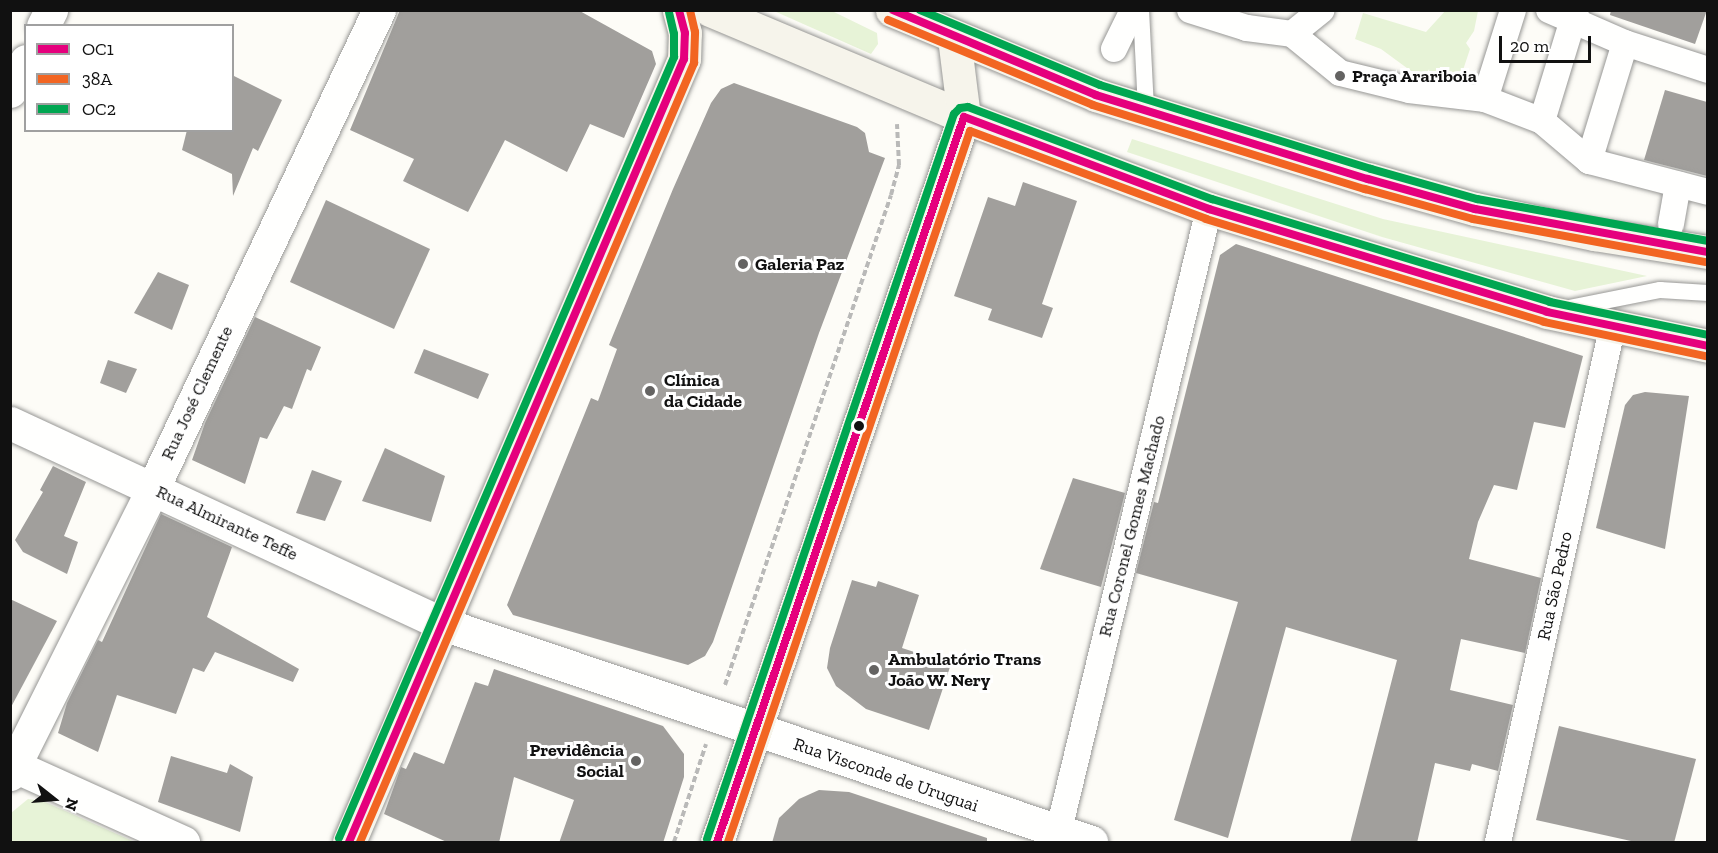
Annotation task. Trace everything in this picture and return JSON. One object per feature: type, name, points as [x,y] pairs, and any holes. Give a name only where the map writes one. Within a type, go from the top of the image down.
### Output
[{"type":"main road","points":[[349,843],[684,58],[685,33],[679,10]]},
{"type":"main road","points":[[710,10],[964,117],[1209,209],[1547,312],[1612,328],[1707,346]]},
{"type":"main road","points":[[892,10],[954,38],[1096,94],[1476,209],[1594,234],[1707,252]]},
{"type":"main road","points":[[717,843],[964,117],[954,38]]},
{"type":"street","points":[[44,24],[51,10]]},
{"type":"street","name":"Rua José Clemente","points":[[12,768],[153,488],[379,10]]},
{"type":"street","points":[[1114,49],[1133,10]]},
{"type":"street","points":[[1292,34],[1322,10]]},
{"type":"street","points":[[1485,99],[1513,10]]},
{"type":"street","points":[[1549,10],[1575,16],[1625,43],[1707,70]]},
{"type":"street","points":[[1204,12],[1246,28],[1292,34],[1340,73],[1409,90],[1485,99],[1542,121],[1589,161],[1707,192]]},
{"type":"street","points":[[1542,121],[1575,16]]},
{"type":"street","points":[[1589,161],[1625,43]]},
{"type":"street","points":[[10,91],[24,65]]},
{"type":"street","points":[[1671,224],[1678,185]]},
{"type":"street","name":"Rua Coronel Gomes Machado","points":[[1057,838],[1209,209]]},
{"type":"street","name":"Rua São Pedro","points":[[1498,843],[1612,328]]},
{"type":"street","name":"Rua Almirante Teffe","points":[[10,423],[443,624]]},
{"type":"street","name":"Rua Visconde de Uruguai","points":[[443,624],[756,730],[1057,838],[1091,843]]},
{"type":"street","points":[[12,768],[183,843]]},
{"type":"lane","points":[[1141,10],[1146,110]]},
{"type":"lane","points":[[1547,312],[1660,290],[1707,293]]},
{"type":"path","points":[[674,843],[891,195],[899,165],[900,142],[890,87]]},
{"type":"green space","points":[[1446,10],[1478,11],[1474,31],[1466,43],[1470,49],[1459,82],[1411,71],[1381,49],[1355,39],[1363,13],[1426,32]]},
{"type":"green space","points":[[774,11],[832,11],[877,33],[878,44],[871,54]]},
{"type":"green space","points":[[1132,139],[1383,219],[1647,276],[1575,291],[1382,237],[1127,152]]},
{"type":"green space","points":[[28,799],[43,801],[135,842],[11,842],[11,813]]},
{"type":"building","points":[[400,10],[578,10],[652,51],[656,64],[624,138],[590,124],[567,172],[505,140],[468,212],[403,181],[414,159],[350,130]]},
{"type":"building","points":[[1611,10],[1707,10],[1695,44],[1610,15]]},
{"type":"building","points":[[234,76],[282,100],[258,151],[253,148],[233,196],[232,174],[182,150],[186,132],[234,132]]},
{"type":"building","points":[[734,83],[857,127],[865,133],[869,152],[885,158],[819,333],[713,642],[705,656],[688,665],[513,615],[507,605],[591,398],[598,401],[617,349],[609,345],[673,189],[711,103],[721,89]]},
{"type":"building","points":[[1665,90],[1707,102],[1707,176],[1644,160]]},
{"type":"building","points":[[1023,182],[1077,201],[1042,304],[1053,308],[1042,338],[988,320],[992,309],[954,296],[988,197],[1015,206]]},
{"type":"building","points":[[326,200],[430,249],[394,329],[290,282]]},
{"type":"building","points":[[1236,244],[1583,356],[1565,428],[1534,422],[1517,490],[1494,485],[1478,522],[1469,559],[1541,578],[1525,653],[1461,639],[1450,690],[1513,705],[1498,771],[1472,764],[1470,771],[1435,763],[1417,843],[1350,843],[1397,660],[1286,627],[1228,838],[1174,820],[1238,602],[1136,573],[1154,502],[1158,503],[1220,255]]},
{"type":"building","points":[[158,272],[189,285],[172,330],[134,313]]},
{"type":"building","points":[[255,317],[321,347],[311,371],[307,369],[292,409],[284,406],[267,439],[260,437],[245,484],[192,460],[205,423]]},
{"type":"building","points":[[424,349],[489,374],[478,399],[414,373]]},
{"type":"building","points":[[108,360],[137,369],[126,393],[100,383]]},
{"type":"building","points":[[1645,392],[1689,396],[1665,549],[1596,528],[1625,405],[1633,395]]},
{"type":"building","points":[[385,448],[445,476],[431,522],[362,501]]},
{"type":"building","points":[[53,466],[86,482],[64,536],[78,542],[67,574],[23,552],[15,540],[43,492],[40,490]]},
{"type":"building","points":[[312,470],[342,481],[325,521],[296,513]]},
{"type":"building","points":[[1073,478],[1125,493],[1101,587],[1040,569]]},
{"type":"building","points":[[161,514],[232,547],[207,617],[299,669],[293,682],[215,652],[204,672],[193,668],[176,714],[117,695],[98,752],[58,733],[67,703],[98,640],[102,642]]},
{"type":"building","points":[[852,580],[876,587],[878,581],[919,595],[902,648],[951,664],[929,730],[866,709],[836,686],[827,668],[830,648]]},
{"type":"building","points":[[10,599],[57,621],[10,709]]},
{"type":"building","points":[[494,669],[663,726],[684,754],[684,777],[663,843],[559,843],[574,800],[514,777],[499,843],[449,843],[384,814],[401,767],[406,769],[414,752],[444,764],[475,682],[488,686]]},
{"type":"building","points":[[1559,726],[1696,759],[1674,843],[1640,843],[1536,820]]},
{"type":"building","points":[[171,756],[227,773],[230,764],[253,777],[240,832],[158,802]]},
{"type":"building","points":[[819,790],[849,792],[987,838],[987,843],[772,843],[779,818],[799,799]]},
{"type":"transit line","name":"OC1","points":[[349,842],[684,59],[685,33],[679,10]]},
{"type":"transit line","name":"38A","points":[[360,842],[694,63],[695,32],[690,10]]},
{"type":"transit line","name":"OC1","points":[[893,10],[1096,95],[1368,179],[1475,209],[1708,252]]},
{"type":"transit line","name":"OC2","points":[[920,10],[1100,85],[1371,169],[1477,199],[1708,241]]},
{"type":"transit line","name":"OC2","points":[[339,838],[674,57],[674,34],[669,13]]},
{"type":"transit line","name":"38A","points":[[888,20],[1093,105],[1365,189],[1473,219],[1706,262]]},
{"type":"transit line","name":"OC2","points":[[707,839],[954,114],[960,108],[968,107],[1212,199],[1550,302],[1708,335]]},
{"type":"transit line","name":"OC1","points":[[717,842],[964,117],[1209,209],[1547,312],[1708,346]]},
{"type":"transit line","name":"38A","points":[[728,842],[970,131],[1206,219],[1544,322],[1706,356]]},
{"type":"place","name":"Praça Arariboia","points":[[1340,76]]},
{"type":"place","name":"Galeria Paz","points":[[743,264]]},
{"type":"place","name":"Clínica da Cidade","points":[[650,391]]},
{"type":"place","name":"Ambulatório Trans João W. Nery","points":[[874,670]]},
{"type":"place","name":"Previdência Social","points":[[636,761]]}]
